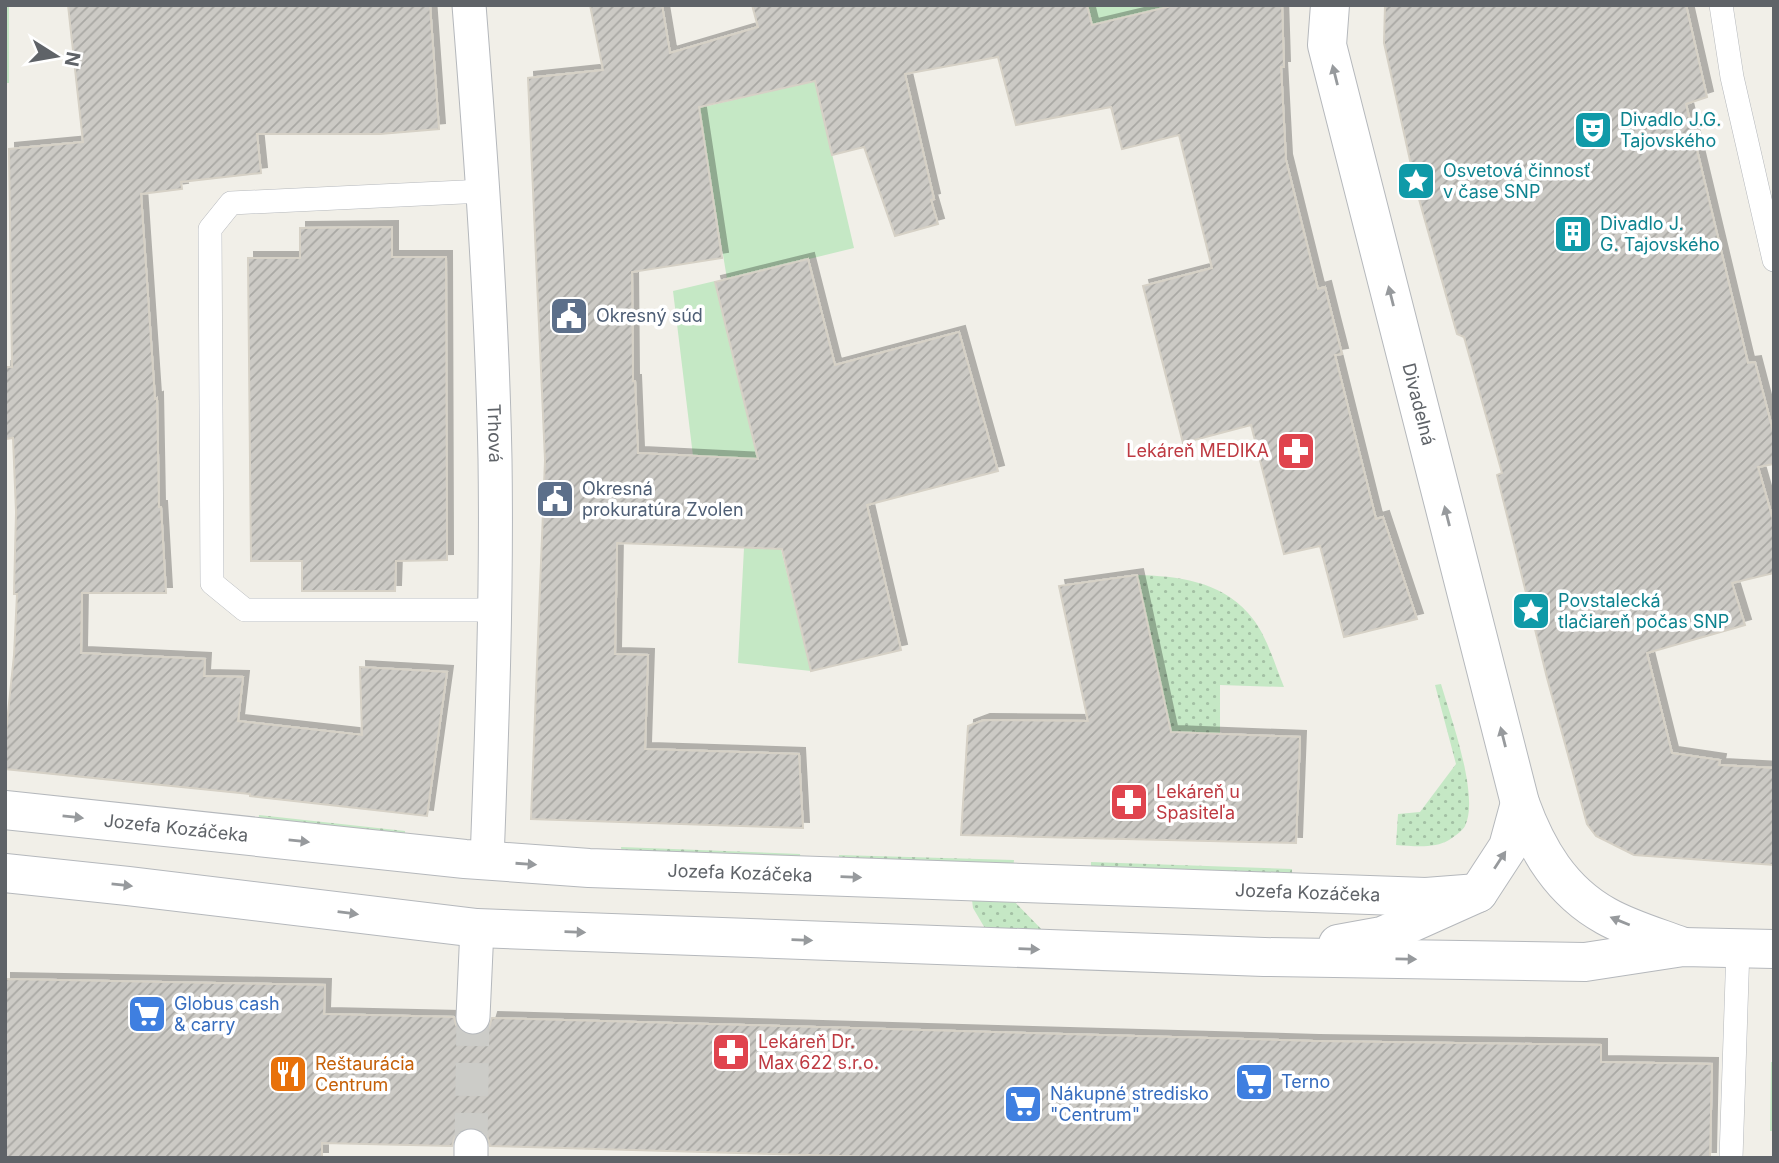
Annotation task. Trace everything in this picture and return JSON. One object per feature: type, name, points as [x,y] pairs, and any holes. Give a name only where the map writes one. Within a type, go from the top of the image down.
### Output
[{"type":"street","name":"Trhová","points":[[470,5],[484,191],[495,459],[487,861]]},
{"type":"street","name":"Divadelná","points":[[1330,5],[1327,45],[1520,803]]},
{"type":"street","points":[[1264,957],[1382,936],[1478,893],[1508,847],[1520,803]]},
{"type":"street","points":[[1520,803],[1530,832],[1560,881],[1606,916],[1683,947]]},
{"type":"street","name":"Jozefa Kozáčeka","points":[[5,810],[487,861],[589,868],[1426,897],[1478,893]]},
{"type":"street","points":[[5,873],[477,928],[1264,957],[1585,962],[1683,947],[1756,948]]},
{"type":"street","points":[[473,1017],[477,928]]},
{"type":"lane","points":[[1721,5],[1732,77],[1774,260]]},
{"type":"lane","points":[[484,191],[231,202],[210,229],[212,583],[245,610],[494,610]]},
{"type":"lane","points":[[1731,1158],[1756,948]]},
{"type":"green space","points":[[5,5],[9,5],[9,83],[5,83]]},
{"type":"green space","points":[[1087,5],[1192,5],[1092,25]]},
{"type":"green space","points":[[815,81],[854,248],[727,279],[699,108]]},
{"type":"green space","points":[[715,281],[811,671],[738,663],[744,548],[693,456],[673,291]]},
{"type":"green space","points":[[1137,575],[1197,582],[1237,602],[1260,629],[1284,687],[1220,685],[1220,734],[1171,732]]},
{"type":"green space","points":[[1441,684],[1462,756],[1469,813],[1465,826],[1443,843],[1423,846],[1396,845],[1398,814],[1420,812],[1456,764],[1435,685]]},
{"type":"green space","points":[[259,815],[405,831],[405,838],[258,823]]},
{"type":"green space","points":[[621,847],[800,854],[801,862],[622,856]]},
{"type":"green space","points":[[839,855],[1014,860],[1013,870],[839,863]]},
{"type":"green space","points":[[1091,862],[1292,869],[1292,878],[1091,872]]},
{"type":"green space","points":[[1011,898],[1048,936],[986,930],[973,908],[972,900]]},
{"type":"green space","points":[[1771,1062],[1774,1062],[1774,1131],[1770,1131]]},
{"type":"building","points":[[68,5],[430,5],[439,129],[380,134],[257,134],[261,173],[181,182],[182,189],[141,194],[155,399],[157,398],[159,507],[166,593],[82,593],[81,653],[205,659],[204,676],[243,677],[238,721],[362,735],[360,667],[447,672],[427,816],[250,794],[5,769],[17,594],[14,594],[16,512],[13,438],[5,439],[5,367],[12,367],[9,149],[83,142]]},
{"type":"building","points":[[590,5],[662,5],[670,53],[758,27],[752,5],[1087,5],[1092,25],[1176,5],[1282,5],[1284,67],[1281,67],[1286,160],[1318,289],[1325,287],[1342,354],[1335,355],[1376,519],[1383,517],[1417,619],[1344,637],[1320,546],[1284,554],[1251,425],[1183,443],[1143,286],[1212,268],[1179,135],[1122,149],[1111,107],[1016,125],[998,57],[905,74],[938,224],[895,236],[864,147],[832,155],[815,81],[699,107],[722,258],[632,272],[633,381],[638,453],[758,459],[715,282],[808,259],[835,365],[959,332],[998,471],[867,505],[901,650],[811,671],[782,549],[617,543],[615,654],[648,655],[645,749],[799,754],[803,828],[531,819],[545,460],[528,78],[603,70]]},
{"type":"building","name":"Divadlo J. G. Tajovského","points":[[1385,5],[1686,5],[1707,97],[1686,104],[1748,363],[1755,362],[1774,435],[1774,464],[1758,467],[1774,523],[1774,573],[1732,583],[1745,625],[1647,653],[1672,753],[1720,760],[1719,765],[1774,768],[1774,865],[1634,855],[1596,836],[1587,824],[1547,678],[1497,475],[1502,473],[1464,337],[1457,334],[1417,192],[1384,43]]},
{"type":"building","points":[[392,227],[392,257],[446,257],[447,560],[396,561],[395,591],[302,591],[302,561],[251,561],[248,258],[300,258],[300,228]]},
{"type":"building","points":[[1137,575],[1171,732],[1300,737],[1296,843],[961,835],[968,726],[984,720],[1088,721],[1059,586]]},
{"type":"building","name":"Nákupné stredisko \"Centrum\"","points":[[5,979],[325,985],[324,1014],[454,1017],[462,1033],[473,1036],[489,1028],[492,1018],[1313,1041],[1601,1045],[1601,1062],[1712,1064],[1710,1158],[917,1158],[490,1146],[487,1136],[480,1129],[472,1127],[461,1130],[455,1136],[452,1146],[322,1143],[322,1158],[5,1158]]},
{"type":"tunnel","points":[[471,1146],[473,1017]]},
{"type":"place","name":"Divadlo J.G. Tajovského","points":[[1593,130]]},
{"type":"place","name":"Osvetová činnosť v čase SNP","points":[[1416,181]]},
{"type":"place","name":"Divadlo J. G. Tajovského","points":[[1573,234]]},
{"type":"place","name":"Okresný súd","points":[[569,316]]},
{"type":"place","name":"Lekáreň MEDIKA","points":[[1296,451]]},
{"type":"place","name":"Okresná prokuratúra Zvolen","points":[[555,499]]},
{"type":"place","name":"Povstalecká tlačiareň počas SNP","points":[[1531,611]]},
{"type":"place","name":"Lekáreň u Spasiteľa","points":[[1129,802]]},
{"type":"place","name":"Globus cash & carry","points":[[147,1014]]},
{"type":"place","name":"Lekáreň Dr. Max 622 s.r.o.","points":[[731,1052]]},
{"type":"place","name":"Reštaurácia Centrum","points":[[288,1074]]},
{"type":"place","name":"Terno","points":[[1254,1082]]},
{"type":"place","name":"Nákupné stredisko \"Centrum\"","points":[[1023,1104]]}]
